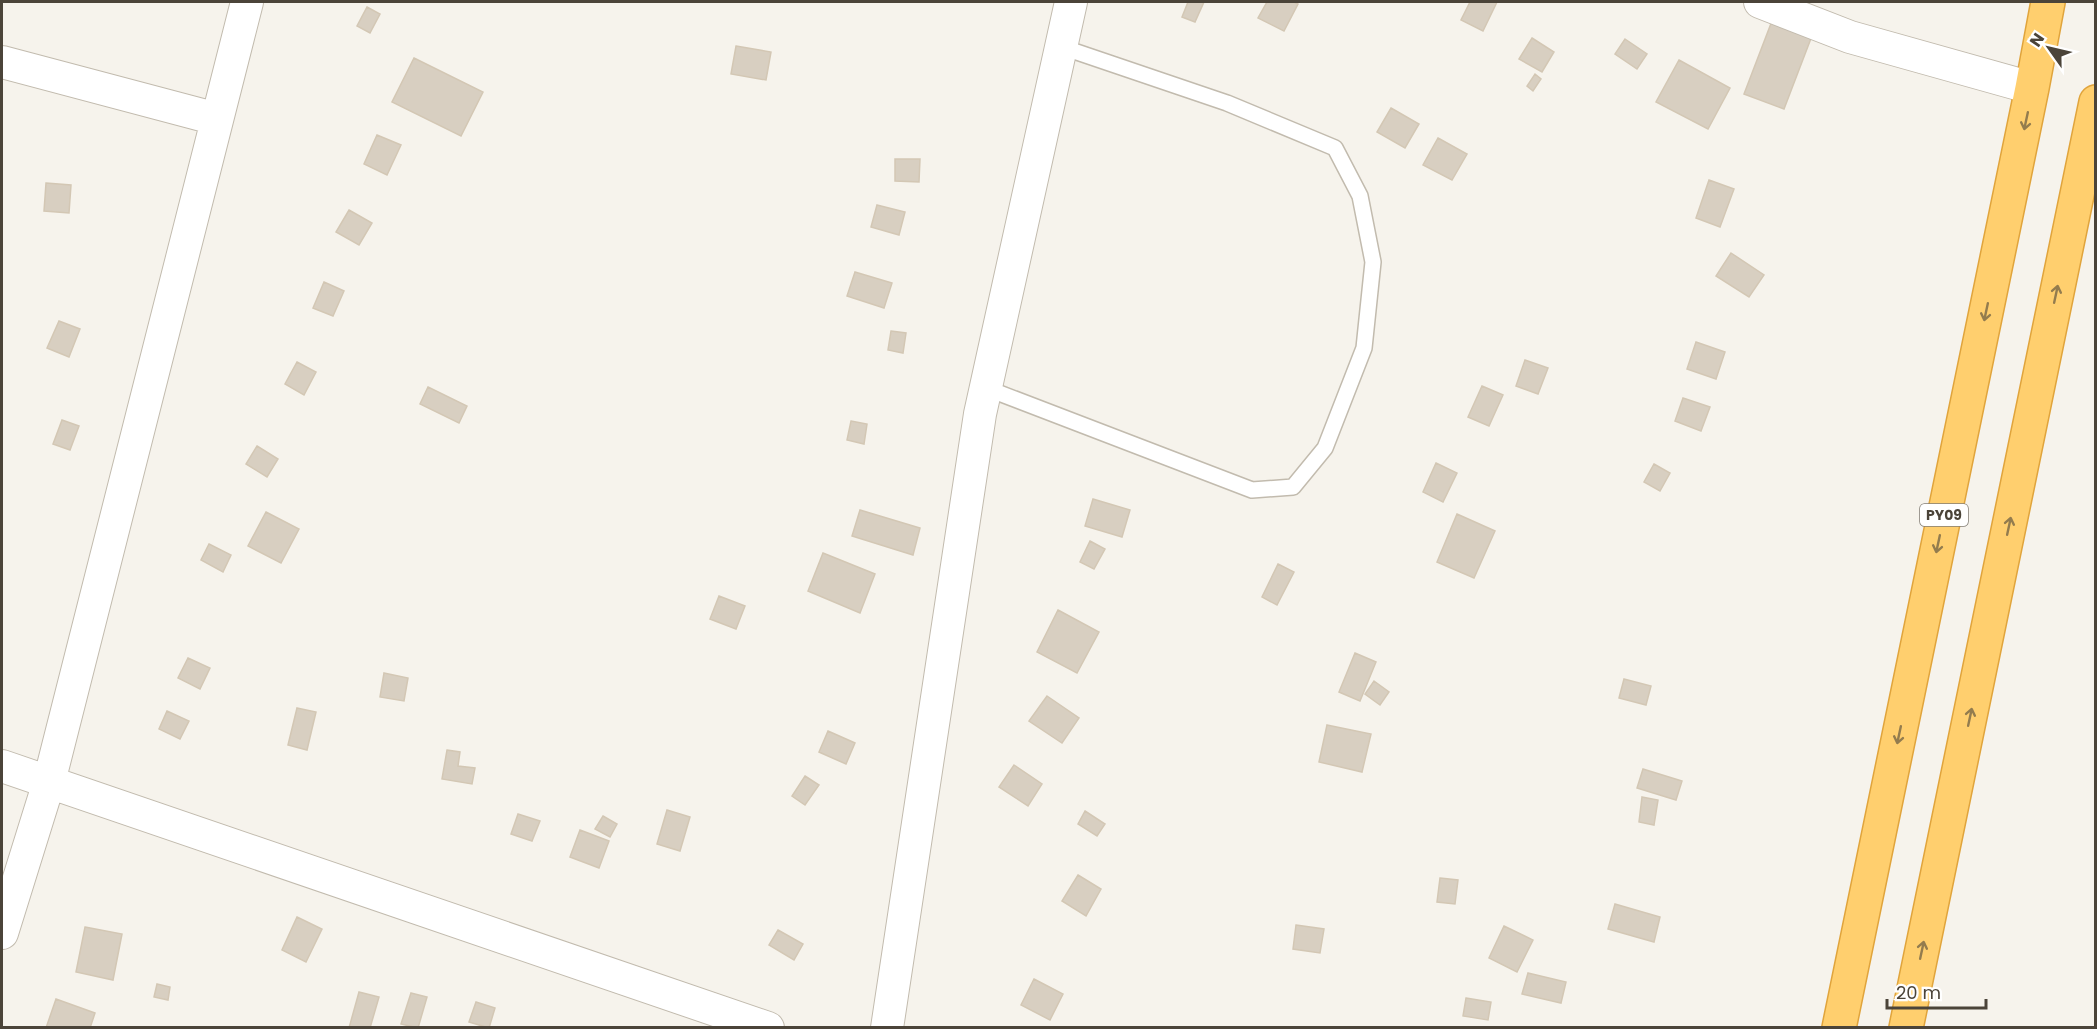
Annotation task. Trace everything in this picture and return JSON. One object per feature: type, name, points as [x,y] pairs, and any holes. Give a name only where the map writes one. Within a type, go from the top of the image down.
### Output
[{"type":"highway","name":"PY09","points":[[1839,1028],[2048,2]]},
{"type":"highway","points":[[1906,1028],[2096,102]]},
{"type":"street","points":[[2,933],[49,782],[247,2]]},
{"type":"street","points":[[888,1028],[986,388],[1071,2]]},
{"type":"street","points":[[1760,2],[1850,37],[2032,88]]},
{"type":"street","points":[[2,62],[217,119]]},
{"type":"street","points":[[2,766],[768,1028]]},
{"type":"lane","points":[[986,388],[1252,490],[1293,487],[1325,448],[1364,348],[1373,262],[1360,196],[1335,148],[1227,103],[1062,47]]},
{"type":"building","points":[[1188,2],[1204,2],[1195,22],[1182,17]]},
{"type":"building","points":[[1267,2],[1298,4],[1284,31],[1258,18]]},
{"type":"building","points":[[1470,2],[1497,2],[1483,31],[1461,20]]},
{"type":"building","points":[[367,7],[380,14],[370,33],[357,26]]},
{"type":"building","points":[[1775,13],[1815,28],[1784,109],[1744,94]]},
{"type":"building","points":[[1532,38],[1554,52],[1542,72],[1519,59]]},
{"type":"building","points":[[1625,39],[1647,54],[1637,69],[1615,54]]},
{"type":"building","points":[[736,46],[771,52],[766,80],[731,74]]},
{"type":"building","points":[[414,58],[483,92],[461,136],[392,102]]},
{"type":"building","points":[[1679,60],[1730,88],[1708,129],[1656,102]]},
{"type":"building","points":[[1535,74],[1541,79],[1533,91],[1527,86]]},
{"type":"building","points":[[1391,108],[1419,124],[1405,148],[1377,132]]},
{"type":"building","points":[[377,135],[401,145],[387,175],[364,164]]},
{"type":"building","points":[[1438,138],[1467,154],[1452,180],[1423,165]]},
{"type":"building","points":[[895,159],[920,159],[919,182],[895,181]]},
{"type":"building","points":[[1709,180],[1734,189],[1720,227],[1696,218]]},
{"type":"building","points":[[46,183],[71,185],[69,213],[44,211]]},
{"type":"building","points":[[877,205],[905,212],[899,235],[871,227]]},
{"type":"building","points":[[349,210],[372,223],[359,245],[336,232]]},
{"type":"building","points":[[1731,253],[1764,275],[1749,297],[1716,276]]},
{"type":"building","points":[[855,272],[892,283],[884,308],[847,296]]},
{"type":"building","points":[[324,282],[344,291],[333,316],[313,308]]},
{"type":"building","points":[[59,321],[80,329],[69,357],[47,348]]},
{"type":"building","points":[[891,331],[906,333],[903,353],[888,350]]},
{"type":"building","points":[[1696,342],[1725,352],[1716,379],[1687,369]]},
{"type":"building","points":[[1525,360],[1548,368],[1538,394],[1516,386]]},
{"type":"building","points":[[297,362],[316,372],[304,395],[285,384]]},
{"type":"building","points":[[1482,386],[1503,395],[1489,426],[1468,417]]},
{"type":"building","points":[[428,387],[467,406],[459,423],[420,404]]},
{"type":"building","points":[[1683,398],[1710,407],[1701,431],[1675,421]]},
{"type":"building","points":[[62,420],[79,426],[70,450],[53,444]]},
{"type":"building","points":[[851,421],[867,424],[864,444],[847,440]]},
{"type":"building","points":[[257,446],[278,459],[267,477],[246,464]]},
{"type":"building","points":[[1436,463],[1457,473],[1443,502],[1423,492]]},
{"type":"building","points":[[1654,464],[1670,473],[1660,491],[1644,482]]},
{"type":"building","points":[[1093,499],[1130,510],[1122,537],[1085,526]]},
{"type":"building","points":[[860,510],[920,528],[913,555],[852,536]]},
{"type":"building","points":[[266,512],[299,529],[281,563],[248,546]]},
{"type":"building","points":[[1457,514],[1495,531],[1474,578],[1437,562]]},
{"type":"building","points":[[1090,541],[1105,549],[1094,569],[1080,562]]},
{"type":"building","points":[[209,544],[231,555],[223,572],[201,560]]},
{"type":"building","points":[[823,553],[875,574],[860,613],[808,591]]},
{"type":"building","points":[[1278,564],[1294,572],[1277,605],[1262,597]]},
{"type":"building","points":[[719,596],[745,606],[736,629],[710,619]]},
{"type":"building","points":[[1058,610],[1099,632],[1077,673],[1037,652]]},
{"type":"building","points":[[1355,653],[1376,662],[1360,701],[1339,692]]},
{"type":"building","points":[[188,658],[210,668],[200,689],[178,678]]},
{"type":"building","points":[[384,673],[408,678],[404,701],[380,697]]},
{"type":"building","points":[[1624,679],[1651,686],[1646,705],[1619,698]]},
{"type":"building","points":[[1374,681],[1389,692],[1380,705],[1365,694]]},
{"type":"building","points":[[1047,696],[1079,718],[1062,743],[1029,721]]},
{"type":"building","points":[[297,708],[316,712],[307,750],[288,745]]},
{"type":"building","points":[[167,711],[189,721],[180,739],[159,729]]},
{"type":"building","points":[[1327,725],[1371,734],[1362,772],[1319,762]]},
{"type":"building","points":[[828,731],[855,743],[846,764],[819,752]]},
{"type":"building","points":[[447,750],[460,752],[458,766],[475,768],[472,784],[442,779]]},
{"type":"building","points":[[1014,765],[1042,784],[1028,806],[999,787]]},
{"type":"building","points":[[1643,769],[1682,781],[1676,800],[1637,788]]},
{"type":"building","points":[[805,776],[819,785],[805,805],[792,796]]},
{"type":"building","points":[[1642,797],[1658,800],[1654,825],[1639,822]]},
{"type":"building","points":[[667,810],[690,817],[680,851],[657,844]]},
{"type":"building","points":[[1085,811],[1105,824],[1097,836],[1078,824]]},
{"type":"building","points":[[518,814],[540,821],[532,841],[511,834]]},
{"type":"building","points":[[603,816],[617,824],[610,837],[595,829]]},
{"type":"building","points":[[580,830],[609,841],[599,868],[570,857]]},
{"type":"building","points":[[1078,875],[1101,889],[1086,916],[1062,901]]},
{"type":"building","points":[[1440,878],[1458,880],[1455,904],[1437,902]]},
{"type":"building","points":[[1615,904],[1660,917],[1654,942],[1608,929]]},
{"type":"building","points":[[297,917],[322,929],[306,962],[282,950]]},
{"type":"building","points":[[1296,925],[1324,929],[1320,953],[1293,949]]},
{"type":"building","points":[[1504,926],[1533,940],[1517,972],[1489,958]]},
{"type":"building","points":[[85,927],[122,934],[113,980],[76,972]]},
{"type":"building","points":[[778,930],[803,944],[794,960],[769,945]]},
{"type":"building","points":[[1528,973],[1566,982],[1561,1003],[1522,994]]},
{"type":"building","points":[[1034,979],[1063,994],[1050,1020],[1021,1005]]},
{"type":"building","points":[[157,984],[170,987],[168,1000],[154,997]]},
{"type":"building","points":[[359,992],[379,997],[370,1028],[349,1028]]},
{"type":"building","points":[[411,993],[427,997],[418,1028],[401,1024]]},
{"type":"building","points":[[1466,998],[1491,1002],[1488,1020],[1463,1016]]},
{"type":"building","points":[[56,999],[95,1013],[90,1028],[46,1028]]},
{"type":"building","points":[[476,1002],[495,1008],[489,1028],[469,1022]]}]
